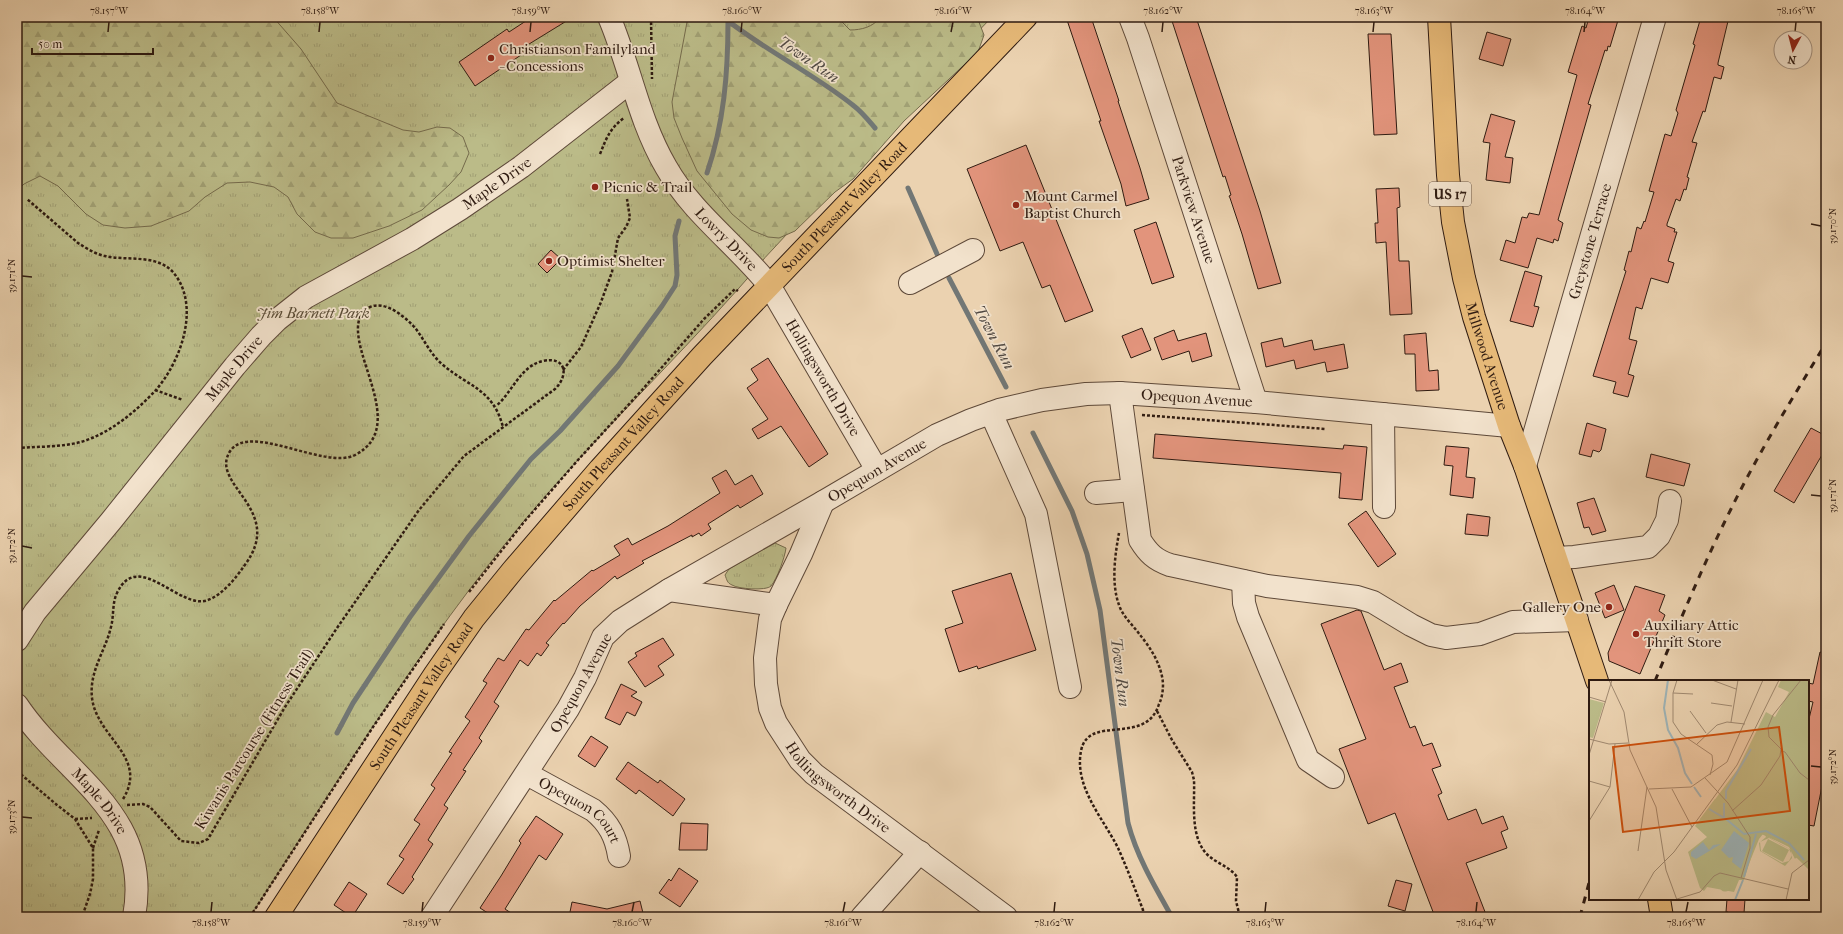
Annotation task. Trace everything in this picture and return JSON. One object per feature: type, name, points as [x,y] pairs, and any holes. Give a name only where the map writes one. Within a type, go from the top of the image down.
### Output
[{"type":"main road","name":"South Pleasant Valley Road","points":[[276,917],[435,674],[474,618],[513,570],[605,463],[769,285],[1026,17]]},
{"type":"main road","name":"Millwood Avenue","points":[[1440,17],[1448,175],[1453,222],[1474,316],[1509,426],[1525,466],[1598,680]]},
{"type":"main road","points":[[1659,900],[1662,917]]},
{"type":"street","name":"Lowry Drive","points":[[608,17],[619,42],[630,82],[657,152],[684,194],[718,233],[751,263],[769,285]]},
{"type":"street","name":"Parkview Avenue","points":[[1130,17],[1141,45],[1256,402]]},
{"type":"street","name":"Greystone Terrace","points":[[1525,466],[1655,17]]},
{"type":"street","name":"Maple Drive","points":[[17,640],[35,612],[261,336],[290,308],[306,297],[412,239],[460,209],[527,163],[630,82]]},
{"type":"street","points":[[910,282],[973,250]]},
{"type":"street","name":"Hollingsworth Drive","points":[[769,285],[877,470]]},
{"type":"street","name":"Opequon Avenue","points":[[432,917],[527,774],[568,709],[585,678],[603,637],[620,621],[669,590],[938,435],[971,420],[991,413],[1042,400],[1086,394],[1121,404],[1256,402],[1509,426]]},
{"type":"street","points":[[1121,404],[1140,540],[1147,552],[1159,561],[1170,566],[1267,586],[1357,597],[1373,602],[1431,635],[1446,638],[1480,634],[1512,622],[1578,620]]},
{"type":"street","points":[[991,413],[1036,514],[1070,687]]},
{"type":"street","points":[[1383,414],[1384,507]]},
{"type":"street","points":[[1096,493],[1133,490]]},
{"type":"street","points":[[1556,558],[1648,547],[1659,536],[1667,520],[1670,501]]},
{"type":"street","name":"Hollingsworth Drive","points":[[823,502],[801,554],[770,619],[765,658],[766,684],[770,708],[776,723],[789,745],[814,774],[1006,917]]},
{"type":"street","points":[[1243,581],[1244,603],[1248,617],[1308,760],[1333,777]]},
{"type":"street","points":[[669,590],[776,605]]},
{"type":"street","name":"Maple Drive","points":[[17,705],[42,737],[83,778],[102,800],[126,839],[136,877],[137,897],[134,917]]},
{"type":"street","name":"Opequon Court","points":[[527,774],[593,810],[603,818],[616,840],[619,856]]},
{"type":"street","points":[[862,917],[920,852]]},
{"type":"path","points":[[651,17],[652,81]]},
{"type":"path","points":[[600,154],[615,124],[628,116]]},
{"type":"path","points":[[17,448],[42,447],[90,439],[106,431],[130,414],[155,390],[167,374],[176,357],[186,324],[187,308],[179,281],[171,271],[161,264],[150,261],[105,256],[87,249],[78,243],[27,198]]},
{"type":"path","points":[[496,406],[509,394],[524,372],[534,364],[550,360],[556,362],[563,370],[572,362],[582,347],[612,272],[618,238],[626,227],[630,218],[627,199]]},
{"type":"path","name":"Kiwanis Parcourse (Fitness Trail)","points":[[503,427],[496,406],[481,391],[442,364],[432,354],[409,322],[385,305],[372,305],[366,309],[360,315],[358,324],[361,347],[374,388],[377,420],[375,432],[368,445],[360,452],[350,457],[326,456],[261,441],[249,440],[239,443],[232,449],[225,466],[226,470],[251,508],[256,519],[257,540],[255,548],[237,576],[216,596],[208,601],[198,602],[190,600],[145,577],[136,577],[126,580],[116,593],[111,627],[94,672],[92,697],[94,709],[103,727],[124,753],[130,768],[131,779],[129,788],[121,803],[143,804],[150,807],[181,840],[199,843],[208,839],[285,707],[337,628],[419,510],[464,456],[555,389],[562,382],[564,376],[563,370]]},
{"type":"path","points":[[155,390],[182,400],[200,411]]},
{"type":"path","points":[[1121,404],[1327,430]]},
{"type":"path","points":[[1121,526],[1114,570],[1119,605],[1126,618],[1152,651],[1163,683],[1162,697],[1153,718],[1139,727],[1098,732],[1089,736],[1083,742],[1080,764],[1087,796],[1118,848],[1143,910],[1143,917]]},
{"type":"path","points":[[1157,711],[1172,740],[1192,772],[1194,780],[1195,829],[1200,845],[1210,857],[1237,877],[1236,901],[1240,917]]},
{"type":"path","points":[[17,771],[57,806],[75,818],[93,848]]},
{"type":"path","points":[[82,917],[90,894],[93,879],[93,848],[100,827]]},
{"type":"green space","name":"Jim Barnett Park","points":[[17,17],[992,17],[882,132],[576,462],[524,521],[450,616],[381,714],[250,917],[17,917]]},
{"type":"green space","points":[[17,17],[273,17],[301,49],[337,103],[403,130],[419,132],[437,127],[450,128],[463,137],[469,153],[461,172],[422,210],[389,226],[353,238],[331,238],[315,232],[297,214],[288,197],[274,187],[250,182],[227,183],[205,197],[189,211],[151,226],[125,228],[103,225],[86,214],[58,186],[40,176],[24,184],[17,191]]},
{"type":"green space","points":[[684,17],[841,17],[842,22],[850,30],[871,26],[880,17],[977,17],[984,35],[978,52],[904,121],[853,179],[835,192],[795,231],[779,238],[768,237],[751,230],[732,214],[697,171],[682,138],[674,118],[672,102],[687,22]]},
{"type":"green space","points":[[775,543],[786,548],[780,568],[771,586],[764,589],[746,588],[735,586],[728,582],[725,575],[729,569]]},
{"type":"building","name":"Christianson Familyland - Concessions","points":[[532,17],[573,17],[521,49],[524,53],[475,86],[459,62],[507,29],[509,32]]},
{"type":"building","points":[[1076,17],[1091,17],[1149,199],[1126,206],[1121,184],[1067,20]]},
{"type":"building","points":[[1184,17],[1196,17],[1260,211],[1281,283],[1258,289],[1229,196],[1231,195],[1225,176],[1223,177],[1172,21]]},
{"type":"building","points":[[1589,17],[1619,17],[1610,47],[1608,46],[1607,51],[1605,50],[1588,104],[1591,105],[1558,220],[1563,223],[1558,241],[1554,239],[1553,243],[1537,238],[1528,268],[1500,260],[1506,240],[1515,243],[1522,217],[1527,218],[1529,213],[1539,215],[1577,75],[1568,72],[1582,26],[1586,28]]},
{"type":"building","points":[[1701,17],[1729,17],[1718,63],[1718,65],[1724,67],[1721,79],[1714,77],[1705,112],[1703,111],[1692,142],[1697,143],[1687,177],[1689,178],[1686,190],[1684,189],[1680,201],[1676,199],[1667,224],[1667,226],[1675,229],[1674,232],[1677,232],[1668,261],[1674,263],[1668,283],[1651,278],[1642,309],[1636,307],[1629,339],[1637,341],[1628,374],[1634,376],[1628,397],[1613,393],[1616,382],[1593,376],[1626,271],[1624,270],[1629,251],[1631,252],[1637,227],[1641,229],[1644,221],[1645,222],[1654,192],[1649,191],[1665,134],[1671,136],[1678,113],[1676,110],[1695,45],[1693,44]]},
{"type":"building","points":[[1487,32],[1511,39],[1503,66],[1479,59]]},
{"type":"building","points":[[1368,34],[1391,34],[1397,134],[1374,135]]},
{"type":"building","points":[[1491,114],[1515,121],[1505,157],[1513,158],[1510,183],[1486,180],[1490,143],[1483,142]]},
{"type":"building","name":"Mount Carmel Baptist Church","points":[[1026,145],[1093,311],[1065,322],[1050,285],[1042,288],[1023,242],[1000,251],[967,169]]},
{"type":"building","points":[[1399,188],[1400,207],[1397,208],[1399,261],[1409,261],[1412,314],[1390,315],[1386,242],[1376,243],[1375,223],[1378,223],[1376,189]]},
{"type":"building","points":[[1156,222],[1174,277],[1152,284],[1134,230]]},
{"type":"building","name":"Optimist Shelter","points":[[551,250],[561,259],[547,273],[538,264]]},
{"type":"building","points":[[1525,271],[1542,276],[1534,306],[1539,307],[1533,327],[1510,321]]},
{"type":"building","points":[[1142,328],[1151,350],[1131,358],[1122,336]]},
{"type":"building","points":[[1174,330],[1178,341],[1206,333],[1212,356],[1192,362],[1189,351],[1162,360],[1154,338]]},
{"type":"building","points":[[1426,333],[1429,371],[1438,370],[1439,390],[1416,391],[1415,354],[1405,354],[1404,335]]},
{"type":"building","points":[[1282,338],[1284,347],[1312,340],[1314,350],[1344,344],[1348,368],[1327,372],[1325,362],[1296,369],[1294,360],[1266,367],[1261,343]]},
{"type":"building","points":[[768,358],[828,454],[809,467],[781,426],[758,439],[752,429],[768,419],[747,388],[758,380],[751,369]]},
{"type":"building","points":[[1587,423],[1606,429],[1601,450],[1599,452],[1593,450],[1591,457],[1579,454]]},
{"type":"building","points":[[1811,428],[1826,436],[1826,448],[1794,503],[1774,491]]},
{"type":"building","points":[[1155,434],[1343,449],[1344,445],[1367,447],[1362,500],[1339,498],[1341,473],[1153,458]]},
{"type":"building","points":[[1446,446],[1469,448],[1466,477],[1475,478],[1473,498],[1450,495],[1453,466],[1444,465]]},
{"type":"building","points":[[1651,454],[1690,464],[1684,486],[1646,477]]},
{"type":"building","points":[[726,470],[735,485],[752,475],[763,494],[740,508],[738,505],[708,524],[711,529],[701,536],[699,533],[692,537],[692,535],[642,561],[644,563],[617,579],[615,576],[580,606],[564,624],[563,623],[546,643],[549,645],[541,656],[537,653],[528,666],[520,660],[494,702],[499,706],[479,738],[482,741],[463,770],[466,771],[444,805],[448,808],[428,840],[433,844],[412,877],[414,879],[403,894],[387,884],[404,859],[399,856],[420,824],[414,820],[435,788],[431,785],[452,753],[449,752],[470,721],[465,717],[487,683],[483,681],[498,658],[504,661],[526,629],[529,630],[554,600],[555,601],[592,570],[593,571],[620,555],[614,546],[628,538],[632,545],[668,526],[720,493],[712,478]]},
{"type":"building","points":[[1594,498],[1606,531],[1592,535],[1589,527],[1584,528],[1577,503]]},
{"type":"building","points":[[1366,511],[1396,554],[1378,567],[1348,524]]},
{"type":"building","points":[[1467,514],[1490,517],[1488,536],[1465,534]]},
{"type":"building","points":[[1011,573],[1036,650],[978,669],[977,666],[959,672],[945,629],[963,623],[952,591]]},
{"type":"building","name":"Gallery One","points":[[1614,585],[1624,610],[1605,618],[1595,593]]},
{"type":"building","name":"Auxiliary Attic Thrift Store","points":[[1635,586],[1665,595],[1659,611],[1665,615],[1640,674],[1609,661],[1608,653]]},
{"type":"building","points":[[1357,610],[1361,611],[1384,670],[1401,663],[1408,682],[1394,687],[1410,728],[1415,726],[1423,746],[1432,743],[1441,766],[1432,769],[1442,793],[1438,795],[1448,820],[1476,809],[1482,824],[1503,816],[1508,829],[1501,832],[1507,848],[1466,863],[1487,917],[1435,917],[1395,813],[1368,824],[1339,749],[1366,739],[1321,624]]},
{"type":"building","points":[[663,638],[674,655],[658,666],[664,675],[645,687],[628,662],[637,656],[635,653]]},
{"type":"building","points":[[1820,652],[1826,653],[1826,766],[1814,826],[1809,825],[1809,719],[1813,702],[1809,701],[1809,683],[1813,684]]},
{"type":"building","points":[[621,684],[637,692],[631,696],[642,702],[635,716],[627,712],[620,725],[605,718]]},
{"type":"building","points":[[591,736],[608,747],[595,767],[578,756]]},
{"type":"building","points":[[628,762],[658,783],[660,780],[685,799],[673,816],[639,790],[636,794],[616,779]]},
{"type":"building","points":[[536,816],[563,834],[546,860],[539,855],[505,909],[517,917],[494,917],[480,908],[521,843],[519,841]]},
{"type":"building","points":[[681,823],[708,824],[707,850],[679,850]]},
{"type":"building","points":[[679,868],[698,881],[680,907],[659,893],[669,879],[671,881]]},
{"type":"building","points":[[1396,880],[1412,884],[1405,911],[1388,906]]},
{"type":"building","points":[[349,882],[367,894],[352,917],[334,905]]},
{"type":"building","points":[[1727,900],[1745,900],[1744,913],[1741,913],[1741,917],[1728,917],[1728,912],[1726,912]]},
{"type":"building","points":[[640,901],[644,917],[569,917],[572,902],[607,909]]},
{"type":"waterway","name":"Town Run","points":[[723,17],[755,40],[838,94],[860,111],[875,128]]},
{"type":"waterway","points":[[707,173],[713,154],[724,98],[728,21]]},
{"type":"waterway","name":"Town Run","points":[[908,188],[937,254]]},
{"type":"waterway","points":[[337,733],[353,703],[410,617],[469,536],[531,459],[560,431],[618,366],[662,306],[675,286],[677,275],[675,236],[679,221]]},
{"type":"waterway","name":"Town Run","points":[[949,278],[1006,387]]},
{"type":"waterway","name":"Town Run","points":[[1033,433],[1072,511],[1087,554],[1100,610],[1128,823],[1141,860],[1172,917]]},
{"type":"railway","points":[[1655,680],[1701,573],[1731,509],[1789,404],[1826,343]]},
{"type":"railway","points":[[1580,917],[1589,883]]},
{"type":"place","name":"Christianson Familyland - Concessions","points":[[491,58]]},
{"type":"place","name":"Picnic & Trail","points":[[595,187]]},
{"type":"place","name":"Mount Carmel Baptist Church","points":[[1016,205]]},
{"type":"place","name":"Optimist Shelter","points":[[549,261]]},
{"type":"place","name":"Gallery One","points":[[1609,607]]},
{"type":"place","name":"Auxiliary Attic Thrift Store","points":[[1636,634]]}]
